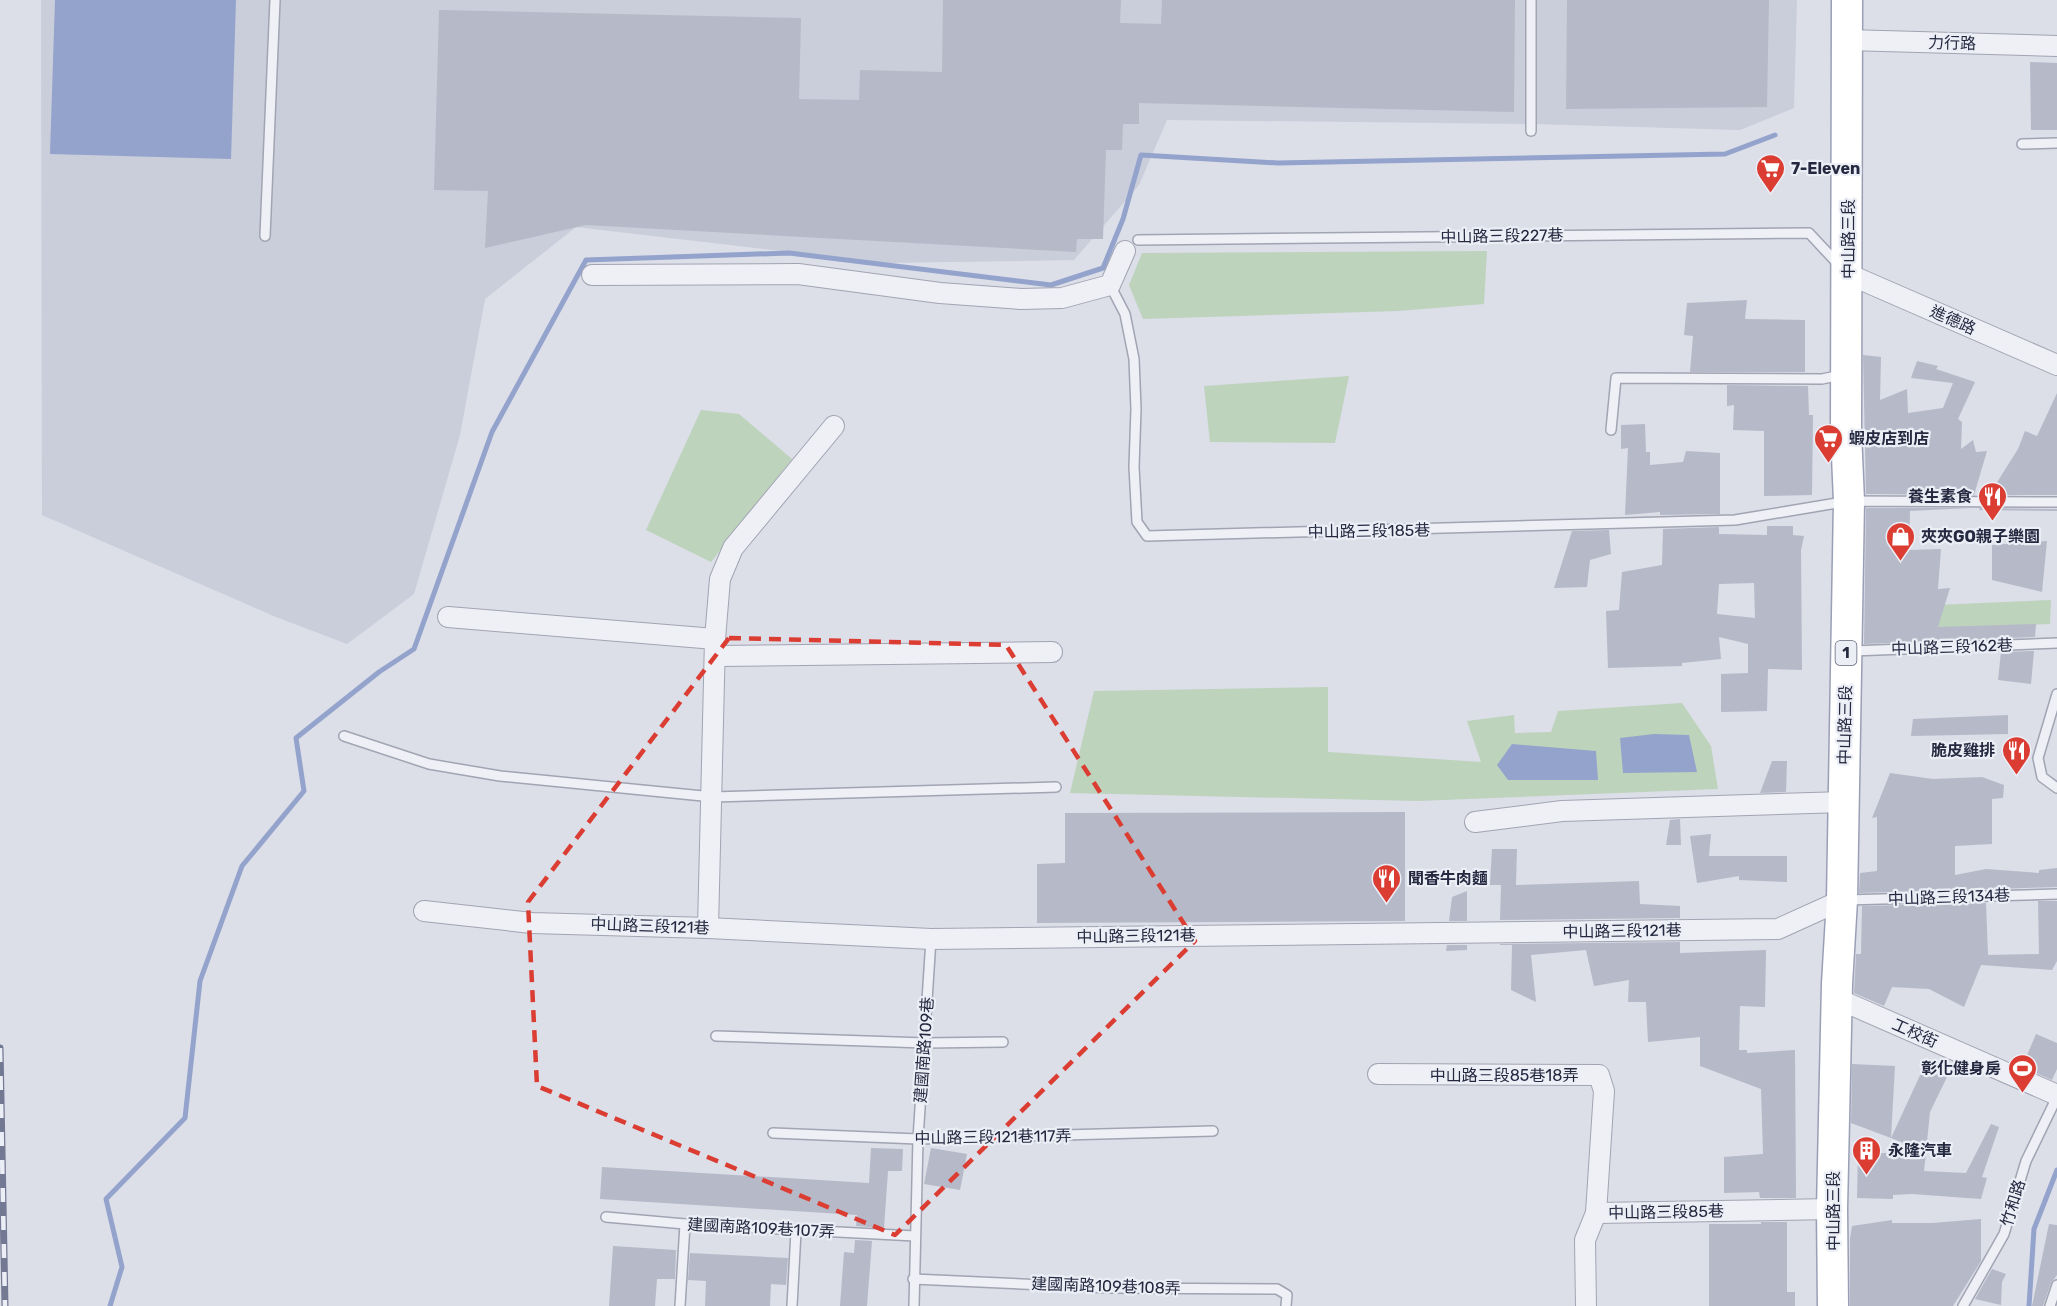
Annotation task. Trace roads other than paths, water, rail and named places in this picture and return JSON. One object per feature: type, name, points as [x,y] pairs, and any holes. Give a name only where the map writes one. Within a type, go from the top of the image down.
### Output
[{"type":"main road","name":"中山路三段","points":[[1833,1306],[1832,1209],[1842,900],[1849,501],[1847,0]]},
{"type":"street","name":"力行路","points":[[1847,40],[2057,46]]},
{"type":"street","points":[[592,275],[798,274],[940,292],[1021,299],[1062,298],[1110,285],[1132,246]]},
{"type":"street","name":"進德路","points":[[1848,274],[2057,365]]},
{"type":"street","points":[[708,928],[720,579],[733,548],[834,426]]},
{"type":"street","points":[[448,617],[716,647],[1052,652]]},
{"type":"street","points":[[1475,822],[1562,811],[1844,802]]},
{"type":"street","name":"中山路三段121巷","points":[[424,911],[532,923],[708,928],[931,939],[1778,929],[1842,900]]},
{"type":"street","name":"工校街","points":[[1838,999],[2057,1096]]},
{"type":"street","name":"中山路三段85巷18弄","points":[[1378,1074],[1599,1075],[1604,1091],[1596,1213]]},
{"type":"street","name":"中山路三段85巷","points":[[1586,1306],[1585,1240],[1596,1213],[1832,1209]]},
{"type":"lane","points":[[265,236],[275,0]]},
{"type":"lane","points":[[1531,0],[1531,131]]},
{"type":"lane","points":[[2022,144],[2057,144]]},
{"type":"lane","name":"中山路三段227巷","points":[[1132,246],[1809,233],[1848,274]]},
{"type":"lane","name":"中山路三段185巷","points":[[1110,285],[1125,314],[1134,359],[1136,409],[1134,467],[1137,522],[1148,536],[1735,520],[1849,501]]},
{"type":"lane","points":[[1611,430],[1616,378],[1822,379],[1847,374]]},
{"type":"lane","points":[[1849,501],[2057,502]]},
{"type":"lane","name":"中山路三段162巷","points":[[1846,652],[2057,643]]},
{"type":"lane","points":[[2057,694],[2038,758],[2042,777],[2057,788]]},
{"type":"lane","points":[[344,735],[429,764],[465,770],[713,796],[1056,787]]},
{"type":"lane","name":"中山路三段134巷","points":[[1842,900],[2057,894]]},
{"type":"lane","name":"建國南路109巷","points":[[914,1306],[918,1139],[931,939]]},
{"type":"lane","points":[[716,1036],[925,1043],[1003,1041]]},
{"type":"lane","name":"竹和路","points":[[1963,1306],[2004,1234],[2026,1161],[2057,1096]]},
{"type":"lane","name":"中山路三段121巷117弄","points":[[773,1133],[918,1139],[1212,1131]]},
{"type":"lane","name":"建國南路109巷107弄","points":[[606,1217],[796,1231],[915,1236]]},
{"type":"lane","points":[[680,1306],[685,1224]]},
{"type":"lane","points":[[792,1306],[796,1231]]},
{"type":"lane","name":"建國南路109巷108弄","points":[[913,1279],[1111,1288],[1277,1289],[1287,1295],[1286,1306]]},
{"type":"lane","points":[[2050,1306],[2057,1285]]},
{"type":"water","points":[[55,0],[236,0],[231,159],[50,154]]},
{"type":"water","points":[[1654,734],[1689,735],[1697,772],[1623,773],[1620,738]]},
{"type":"water","points":[[1512,744],[1596,751],[1598,780],[1508,780],[1497,765]]},
{"type":"waterway","points":[[110,1306],[122,1267],[106,1199],[185,1118],[200,981],[242,866],[304,791],[296,738],[379,672],[414,649],[492,432],[586,260],[789,253],[1051,285],[1103,268],[1123,219],[1141,155],[1278,163],[1725,154],[1775,135]]},
{"type":"waterway","points":[[2029,1306],[2034,1229],[2057,1170]]},
{"type":"railway","points":[[0,1048],[5,1306]]},
{"type":"place","name":"7-Eleven","points":[[1770,194]]},
{"type":"place","name":"蝦皮店到店","points":[[1828,464]]},
{"type":"place","name":"養生素食","points":[[1993,522]]},
{"type":"place","name":"夾夾GO親子樂園","points":[[1900,562]]},
{"type":"place","name":"脆皮雞排","points":[[2016,776]]},
{"type":"place","name":"聞香牛肉麵","points":[[1387,904]]},
{"type":"place","name":"彰化健身房","points":[[2022,1094]]},
{"type":"place","name":"永隆汽車","points":[[1867,1176]]}]
